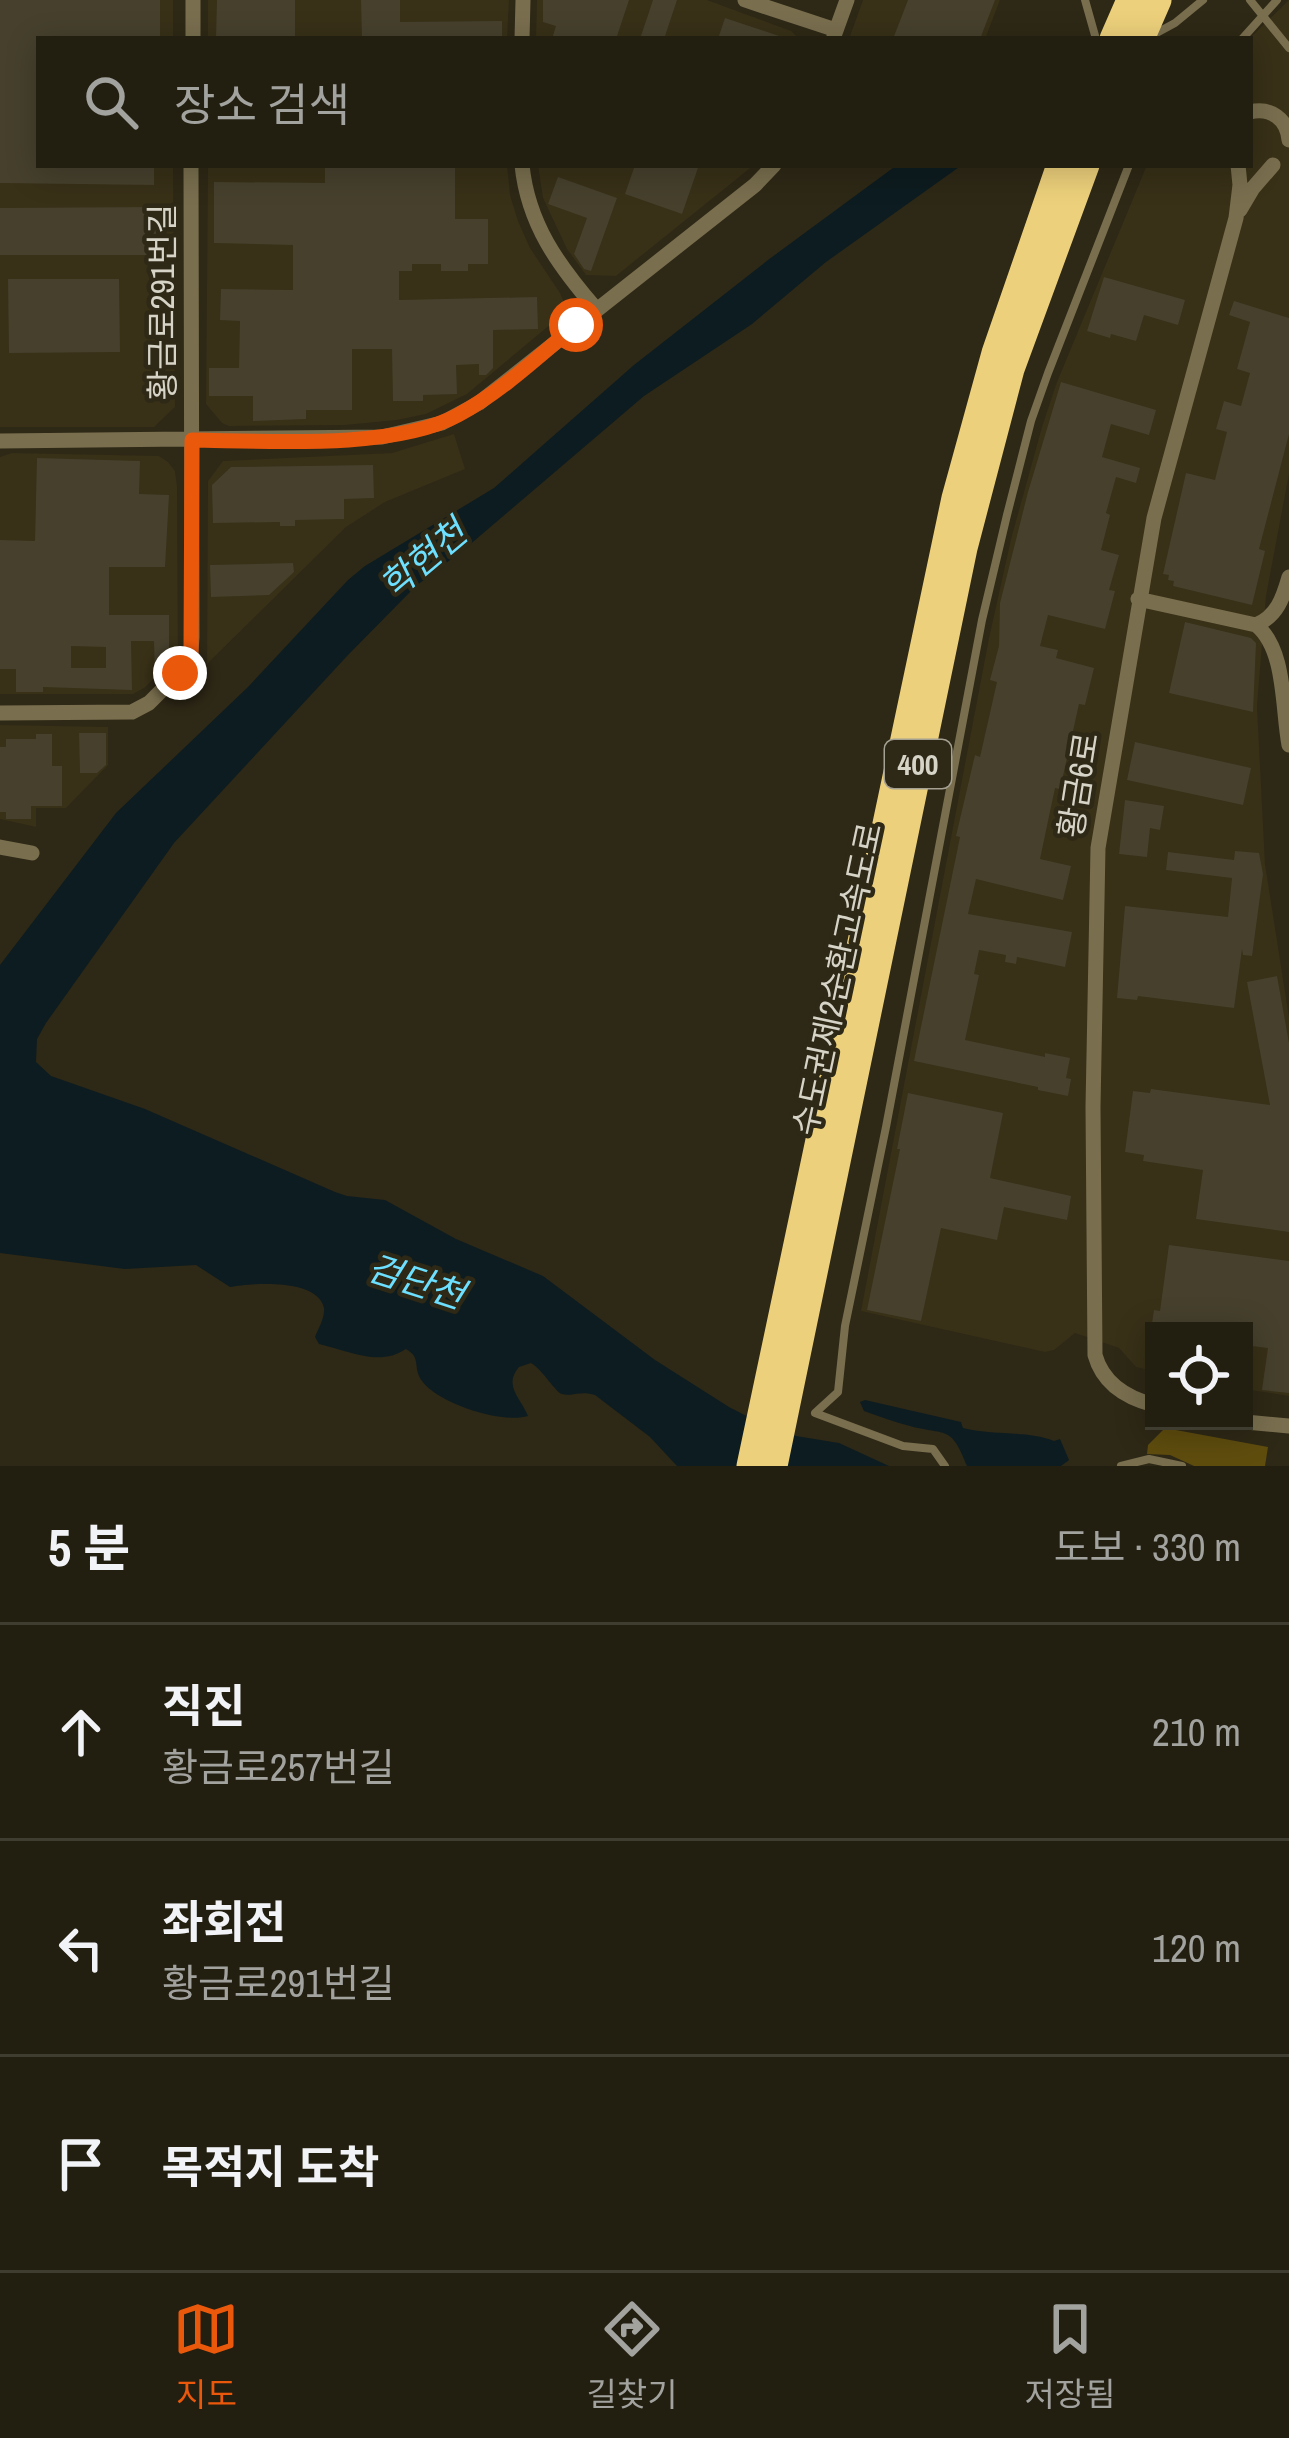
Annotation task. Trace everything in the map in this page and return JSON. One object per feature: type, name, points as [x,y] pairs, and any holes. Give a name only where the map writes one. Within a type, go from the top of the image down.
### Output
[{"type":"highway","points":[[1143,36],[1158,0]]},
{"type":"highway","points":[[1114,36],[1128,3]]},
{"type":"highway","name":"수도권제2순환고속도로","points":[[774,1466],[783,1371],[956,498],[995,353],[1059,168]]},
{"type":"highway","name":"수도권제2순환고속도로","points":[[749,1466],[783,1371],[964,548],[1011,369],[1085,168]]},
{"type":"street","points":[[193,0],[193,36]]},
{"type":"street","points":[[522,36],[523,0]]},
{"type":"street","points":[[746,0],[835,35],[847,0]]},
{"type":"street","points":[[1236,218],[1252,188],[1286,152],[1289,141],[1275,110],[1253,112]]},
{"type":"street","points":[[1253,166],[1273,165]]},
{"type":"street","name":"황금로291번길","points":[[0,713],[132,712],[149,703],[186,666],[191,652],[191,168]]},
{"type":"street","points":[[522,168],[540,235],[596,309]]},
{"type":"street","points":[[0,441],[344,439],[425,429],[479,403],[772,168]]},
{"type":"street","points":[[1236,218],[1238,168]]},
{"type":"street","name":"황금6로","points":[[1145,1401],[1120,1391],[1102,1373],[1095,1355],[1097,848],[1164,474],[1236,218]]},
{"type":"street","points":[[1256,625],[1279,606],[1289,577]]},
{"type":"street","points":[[1138,599],[1256,625],[1269,638],[1277,658],[1289,745]]},
{"type":"street","points":[[0,847],[32,853]]},
{"type":"street","points":[[1253,1423],[1289,1426]]},
{"type":"lane","points":[[1085,0],[1095,36]]},
{"type":"lane","points":[[1150,36],[1204,0]]},
{"type":"lane","points":[[1250,0],[1289,48]]},
{"type":"lane","points":[[1244,36],[1260,13],[1277,0]]},
{"type":"lane","points":[[945,1466],[933,1448],[903,1446],[815,1413],[838,1392],[845,1326],[898,1052],[982,620],[1012,495],[1048,373],[1129,168]]},
{"type":"lane","points":[[1121,1466],[1150,1459],[1182,1466]]},
{"type":"shaded area","points":[[0,0],[173,0],[173,36],[36,36],[36,168],[173,168],[175,407],[154,427],[0,427]]},
{"type":"shaded area","points":[[208,0],[509,0],[507,36],[208,36]]},
{"type":"shaded area","points":[[537,0],[707,0],[796,36],[536,36]]},
{"type":"shaded area","points":[[863,0],[1000,0],[986,36],[850,36]]},
{"type":"shaded area","points":[[1289,0],[1289,474],[1266,596],[1257,706],[1265,864],[1289,1017],[1289,1396],[1253,1390],[1253,1322],[1145,1322],[1145,1369],[1136,1367],[1119,1348],[1075,1333],[1045,1352],[861,1311],[989,638],[1042,427],[1146,168],[1253,168],[1253,36]]},
{"type":"shaded area","points":[[208,168],[507,168],[518,221],[564,302],[557,319],[467,394],[426,414],[345,425],[229,426],[206,404]]},
{"type":"shaded area","points":[[538,168],[750,168],[616,276],[586,275],[567,249],[543,198]]},
{"type":"shaded area","points":[[454,434],[465,469],[385,502],[346,527],[207,664],[208,481],[223,461],[392,453]]},
{"type":"shaded area","points":[[12,453],[159,456],[175,471],[178,652],[133,694],[0,694],[0,457]]},
{"type":"shaded area","points":[[0,725],[108,727],[108,765],[66,808],[36,808],[36,827],[0,819]]},
{"type":"shaded area","points":[[1163,1430],[1176,1430],[1268,1447],[1265,1466],[1194,1466],[1170,1455],[1147,1454],[1148,1445]]},
{"type":"water","points":[[893,168],[958,168],[826,262],[752,324],[644,396],[416,586],[174,843],[46,1023],[37,1039],[36,1062],[51,1076],[145,1109],[335,1192],[385,1200],[456,1239],[543,1276],[655,1360],[729,1407],[770,1428],[839,1443],[889,1466],[677,1466],[650,1437],[595,1395],[562,1394],[531,1363],[519,1367],[513,1380],[528,1416],[503,1417],[456,1404],[430,1389],[406,1349],[375,1357],[319,1344],[315,1337],[324,1308],[319,1298],[297,1287],[230,1287],[196,1265],[125,1269],[0,1253],[0,965],[116,813],[248,687],[348,580],[494,488],[634,365]]},
{"type":"water","points":[[860,1402],[961,1422],[963,1428],[1060,1439],[1069,1460],[1061,1466],[967,1466],[946,1434],[864,1411]]},
{"type":"building","points":[[0,0],[160,0],[160,36],[36,36],[36,168],[154,168],[154,185],[0,183]]},
{"type":"building","points":[[217,0],[295,0],[295,36],[216,36]]},
{"type":"building","points":[[361,0],[400,0],[400,22],[502,21],[502,36],[362,36]]},
{"type":"building","points":[[543,0],[629,0],[617,36],[553,36],[556,26],[543,22]]},
{"type":"building","points":[[653,0],[677,0],[665,36],[641,36]]},
{"type":"building","points":[[908,0],[995,0],[981,36],[894,36]]},
{"type":"building","points":[[725,18],[779,36],[719,36]]},
{"type":"building","points":[[325,168],[455,168],[455,219],[488,219],[488,264],[468,264],[468,271],[441,271],[441,264],[412,264],[412,271],[399,271],[399,300],[537,297],[538,329],[493,330],[493,368],[479,375],[479,364],[456,365],[457,394],[423,395],[423,401],[393,401],[392,349],[352,349],[352,410],[306,410],[306,419],[253,421],[253,396],[209,396],[209,368],[239,368],[240,321],[220,320],[221,289],[293,290],[293,245],[214,243],[214,182],[325,183]]},
{"type":"building","points":[[634,168],[698,168],[682,214],[625,194]]},
{"type":"building","points":[[558,177],[617,198],[591,271],[574,254],[587,218],[548,204]]},
{"type":"building","points":[[158,207],[159,255],[0,255],[0,208]]},
{"type":"building","points":[[1104,277],[1185,300],[1178,325],[1144,315],[1136,341],[1087,331]]},
{"type":"building","points":[[8,279],[119,279],[120,352],[9,353]]},
{"type":"building","points":[[1234,301],[1289,318],[1289,434],[1259,549],[1265,551],[1252,605],[1173,586],[1169,575],[1163,574],[1186,473],[1215,480],[1227,432],[1216,429],[1224,401],[1241,406],[1250,373],[1237,369],[1250,322],[1229,315]]},
{"type":"building","points":[[1061,382],[1156,410],[1149,435],[1111,424],[1102,457],[1140,468],[1136,483],[1116,477],[1106,513],[1110,515],[1101,550],[1119,555],[1105,629],[1048,615],[1040,646],[1058,650],[1056,658],[1094,668],[1085,705],[1079,704],[1063,776],[1085,781],[1083,794],[1055,788],[1040,859],[1071,866],[1063,900],[976,879],[968,914],[1072,932],[1065,967],[1017,957],[1016,964],[1005,962],[1006,955],[979,950],[974,974],[979,975],[965,1040],[1070,1058],[1068,1096],[914,1061],[960,837],[956,836],[997,682],[990,680],[999,646],[1000,603]]},
{"type":"building","points":[[37,458],[140,461],[139,494],[169,495],[165,567],[109,567],[109,615],[169,615],[169,656],[155,674],[154,641],[131,641],[132,690],[43,687],[43,692],[16,692],[16,669],[0,669],[0,540],[35,541]],"holes":[[[71,646],[106,647],[106,668],[71,668]]]},
{"type":"building","points":[[373,465],[374,498],[344,499],[344,519],[295,520],[295,526],[213,523],[212,485],[231,467]]},
{"type":"building","points":[[293,563],[294,572],[269,595],[211,597],[210,565]]},
{"type":"building","points":[[1185,622],[1256,643],[1253,712],[1169,693]]},
{"type":"building","points":[[79,733],[106,733],[106,765],[97,773],[80,773]]},
{"type":"building","points":[[36,734],[52,734],[52,766],[62,766],[62,806],[31,806],[31,819],[6,819],[6,812],[0,812],[0,747],[6,747],[6,739],[36,739]]},
{"type":"building","points":[[1135,742],[1251,768],[1243,805],[1127,780]]},
{"type":"building","points":[[1125,800],[1164,806],[1160,830],[1150,828],[1147,857],[1119,854]]},
{"type":"building","points":[[1235,851],[1259,853],[1263,874],[1252,956],[1243,955],[1242,949],[1234,1008],[1138,996],[1137,1000],[1117,998],[1125,906],[1228,917],[1232,878],[1166,870],[1168,852],[1234,860]]},
{"type":"building","points":[[1277,976],[1289,1043],[1289,1232],[1196,1219],[1203,1170],[1143,1161],[1144,1155],[1125,1152],[1133,1091],[1150,1093],[1151,1089],[1270,1105],[1247,982]]},
{"type":"building","points":[[908,1093],[1003,1113],[990,1178],[1071,1196],[1067,1220],[1004,1207],[997,1240],[941,1228],[921,1321],[867,1310]]},
{"type":"building","points":[[1169,1245],[1289,1261],[1289,1393],[1262,1390],[1268,1348],[1253,1346],[1253,1322],[1152,1322],[1154,1310],[1160,1311]]},
{"type":"route","points":[[180,673],[191,652],[192,440],[344,439],[425,429],[479,403],[576,325]]},
{"type":"water label","name":"학현천","points":[[423,559]]},
{"type":"water label","name":"검단천","points":[[416,1281]]}]
